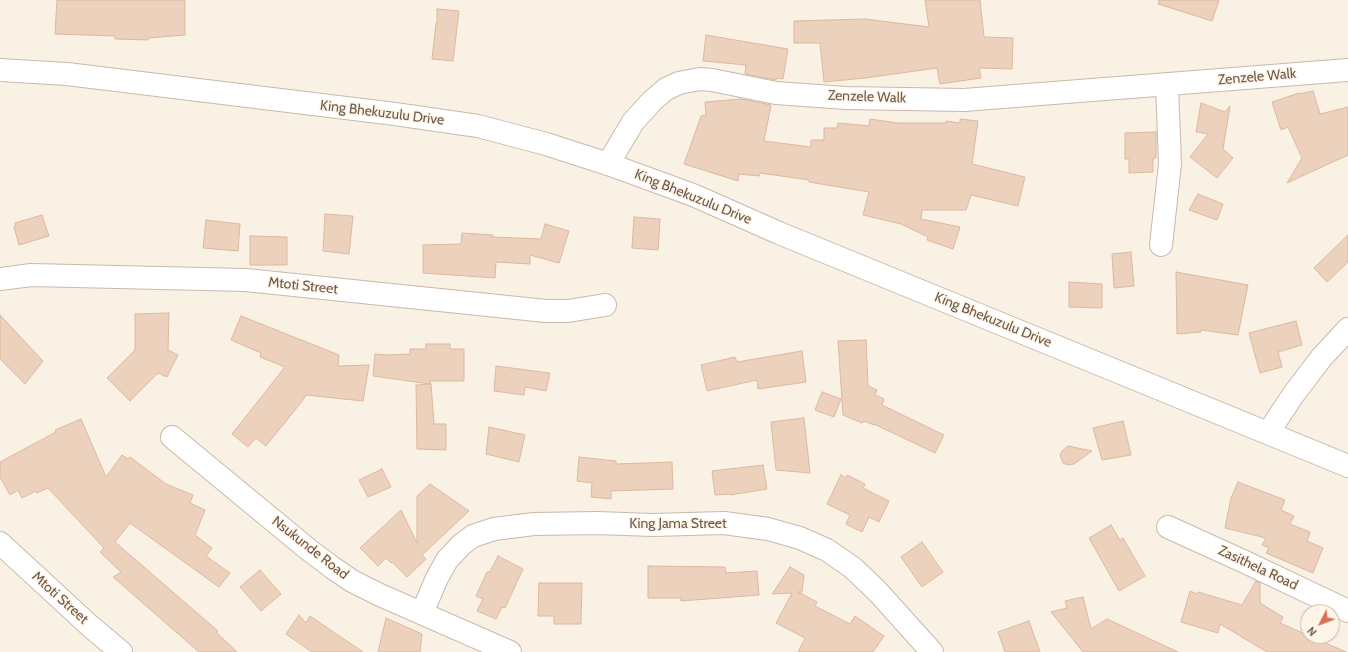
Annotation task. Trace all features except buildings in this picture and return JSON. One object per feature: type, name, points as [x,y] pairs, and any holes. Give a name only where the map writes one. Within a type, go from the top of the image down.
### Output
[{"type":"street","name":"King Bhekuzulu Drive","points":[[0,70],[67,74],[440,120],[478,126],[519,136],[570,151],[693,195],[779,233],[1348,466]]},
{"type":"street","name":"Zenzele Walk","points":[[608,164],[633,122],[652,101],[666,89],[679,83],[700,79],[776,93],[846,98],[964,100],[1348,70]]},
{"type":"street","points":[[1161,245],[1170,164],[1167,85]]},
{"type":"street","name":"Mtoti Street","points":[[0,279],[31,275],[246,280],[540,310],[568,311],[605,306]]},
{"type":"street","points":[[1268,433],[1313,370],[1348,329]]},
{"type":"street","name":"Nsukunde Road","points":[[172,436],[333,568],[380,595],[510,652]]},
{"type":"street","name":"King Jama Street","points":[[422,613],[437,578],[447,560],[461,545],[474,536],[494,529],[534,524],[597,523],[654,525],[724,523],[768,529],[800,538],[827,550],[853,568],[878,592],[932,652]]},
{"type":"street","name":"Zasithela Road","points":[[1168,527],[1348,610]]},
{"type":"street","name":"Mtoti Street","points":[[0,543],[121,652]]}]
